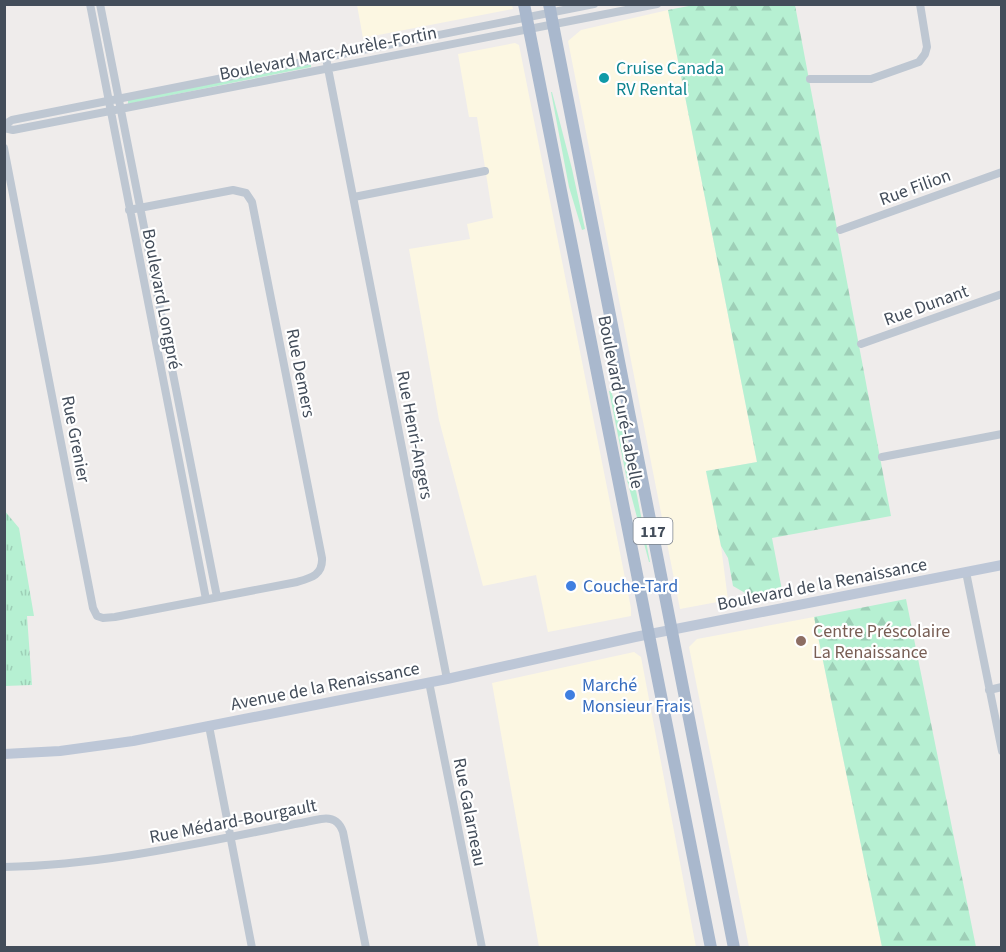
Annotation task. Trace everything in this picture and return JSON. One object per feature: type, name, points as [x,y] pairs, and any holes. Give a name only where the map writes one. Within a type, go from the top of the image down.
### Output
[{"type":"main road","name":"Boulevard Curé-Labelle","points":[[524,4],[711,948]]},
{"type":"main road","name":"Boulevard Curé-Labelle","points":[[551,14],[734,948]]},
{"type":"street","name":"Boulevard Longpré","points":[[90,4],[206,599]]},
{"type":"street","name":"Boulevard Longpré","points":[[100,4],[217,597]]},
{"type":"street","name":"Boulevard Marc-Aurèle-Fortin","points":[[4,127],[12,120],[594,4]]},
{"type":"street","name":"Boulevard Marc-Aurèle-Fortin","points":[[4,127],[13,130],[529,30],[551,14],[657,4]]},
{"type":"street","points":[[810,79],[867,79],[919,62],[927,47],[920,4]]},
{"type":"street","name":"Rue Henri-Angers","points":[[326,58],[447,679]]},
{"type":"street","name":"Rue Grenier","points":[[4,148],[94,611],[99,617],[110,618],[217,597]]},
{"type":"street","points":[[354,197],[485,171]]},
{"type":"street","name":"Rue Filion","points":[[840,230],[1002,172]]},
{"type":"street","name":"Rue Demers","points":[[129,210],[236,190],[248,195],[255,212],[322,566],[318,574],[308,579],[217,597]]},
{"type":"street","name":"Rue Dunant","points":[[861,344],[1002,294]]},
{"type":"street","points":[[882,457],[1002,434]]},
{"type":"street","name":"Boulevard de la Renaissance","points":[[648,634],[1002,565]]},
{"type":"street","points":[[966,572],[1002,751]]},
{"type":"street","name":"Avenue de la Renaissance","points":[[4,754],[87,748],[209,726],[447,679],[648,634]]},
{"type":"street","name":"Rue Galarneau","points":[[429,682],[482,948]]},
{"type":"street","points":[[989,690],[1002,687]]},
{"type":"street","points":[[209,726],[252,948]]},
{"type":"street","name":"Rue Médard-Bourgault","points":[[4,867],[93,862],[325,818],[338,822],[343,832],[366,948]]},
{"type":"shaded area","points":[[357,5],[512,5],[513,9],[363,38]]},
{"type":"shaded area","points":[[668,10],[757,462],[706,471],[721,546],[728,600],[680,609],[568,41],[581,30]]},
{"type":"shaded area","points":[[515,43],[519,45],[631,608],[631,616],[548,632],[536,575],[483,586],[439,420],[409,249],[470,239],[467,224],[493,218],[477,117],[469,117],[458,54]]},
{"type":"shaded area","points":[[814,617],[882,947],[749,947],[689,647],[697,639]]},
{"type":"shaded area","points":[[634,652],[641,657],[696,947],[539,947],[492,683]]},
{"type":"green space","points":[[699,4],[795,5],[891,516],[772,538],[782,590],[747,594],[733,586],[728,558],[721,546],[706,471],[757,462],[668,10]]},
{"type":"green space","points":[[311,64],[311,67],[128,104],[128,100]]},
{"type":"green space","points":[[551,92],[572,169],[585,229],[582,230],[569,187]]},
{"type":"green space","points":[[609,391],[611,391],[625,434],[650,562],[627,480]]},
{"type":"green space","points":[[4,510],[19,528],[34,616],[27,616],[32,685],[5,686]]},
{"type":"green space","points":[[906,599],[976,947],[882,947],[814,617]]},
{"type":"place","name":"Cruise Canada RV Rental","points":[[604,78]]},
{"type":"place","name":"Couche-Tard","points":[[571,586]]},
{"type":"place","name":"Centre Préscolaire La Renaissance","points":[[801,641]]},
{"type":"place","name":"Marché Monsieur Frais","points":[[570,695]]}]
